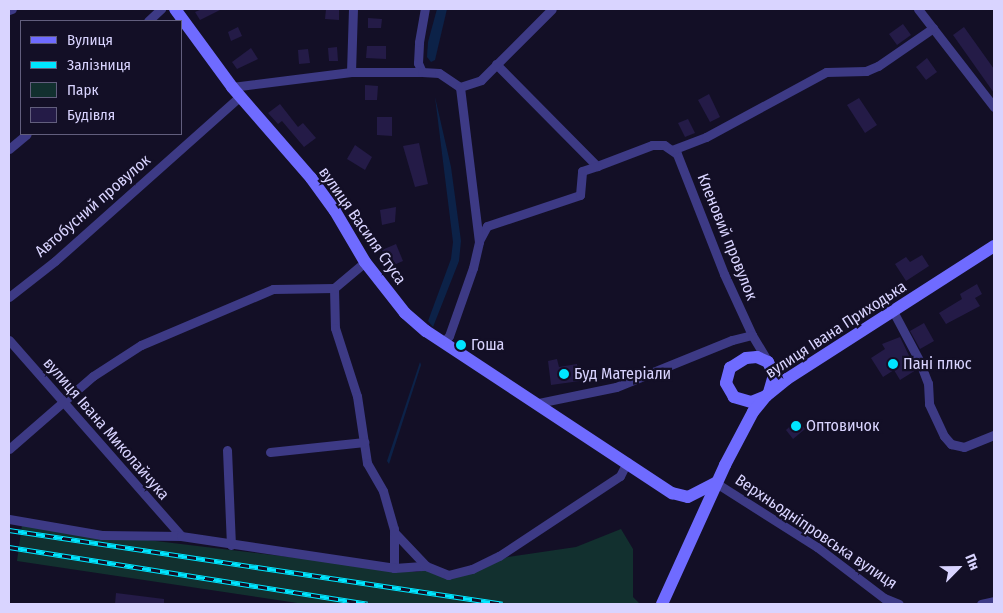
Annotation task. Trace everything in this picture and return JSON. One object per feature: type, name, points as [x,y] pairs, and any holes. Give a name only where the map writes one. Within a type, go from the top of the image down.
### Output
[{"type":"main road","name":"вулиця Василя Стуса","points":[[175,9],[236,91],[311,178],[336,211],[365,262],[405,313],[443,342],[680,497],[688,497],[716,483]]},
{"type":"main road","name":"вулиця Івана Приходька","points":[[662,604],[716,483],[747,423],[768,395],[806,368],[894,313],[994,246]]},
{"type":"main road","points":[[770,364],[774,379],[768,395],[755,402],[739,399],[730,393],[726,383],[730,368],[746,358],[757,358],[785,370],[806,368]]},
{"type":"main road","points":[[739,399],[746,411],[747,423]]},
{"type":"street","points":[[149,20],[161,9]]},
{"type":"street","points":[[351,72],[353,9]]},
{"type":"street","points":[[422,72],[418,63],[419,42],[425,9]]},
{"type":"street","points":[[460,87],[481,80],[552,9]]},
{"type":"street","points":[[918,9],[994,106]]},
{"type":"street","points":[[443,342],[448,336],[461,302],[479,242],[487,226],[580,195],[582,171],[652,145],[664,145],[672,150],[706,137],[826,72],[866,71],[878,66],[933,28]]},
{"type":"street","points":[[496,64],[597,166]]},
{"type":"street","points":[[236,91],[351,72],[440,73],[460,87],[479,242]]},
{"type":"street","name":"Автобусний провулок","points":[[9,297],[55,261],[236,91]]},
{"type":"street","points":[[9,149],[26,135]]},
{"type":"street","name":"Кленовий провулок","points":[[672,150],[677,154],[724,274],[752,335],[770,364]]},
{"type":"street","points":[[9,449],[93,376],[141,345],[273,289],[334,288],[365,262]]},
{"type":"street","points":[[334,288],[335,328],[357,396],[367,463],[383,491],[394,532],[394,568]]},
{"type":"street","points":[[894,313],[919,360],[928,383],[929,404],[944,436],[952,444],[964,447],[994,434]]},
{"type":"street","points":[[538,403],[616,387],[732,340],[752,335]]},
{"type":"street","name":"вулиця Івана Миколайчука","points":[[9,340],[181,536]]},
{"type":"street","points":[[270,452],[364,442]]},
{"type":"street","points":[[227,450],[231,545]]},
{"type":"street","points":[[394,532],[426,566],[448,575],[499,556],[620,476],[627,462]]},
{"type":"street","name":"Верхньодніпровська вулиця","points":[[716,483],[817,547],[884,598],[899,604]]},
{"type":"street","points":[[9,519],[102,535],[181,536],[394,568],[426,566]]},
{"type":"street","points":[[981,604],[994,601]]},
{"type":"green space","points":[[22,525],[416,572],[427,570],[448,579],[508,557],[576,547],[621,529],[633,549],[633,597],[640,604],[304,604],[17,561]]},
{"type":"water","points":[[437,9],[447,9],[435,60],[431,62],[427,57],[428,42]]},
{"type":"water","points":[[435,97],[451,167],[461,241],[459,261],[433,327],[428,321],[451,259],[453,242]]},
{"type":"water","points":[[420,362],[421,365],[389,464],[387,461]]},
{"type":"building","points":[[202,9],[222,9],[200,20],[195,12]]},
{"type":"building","points":[[326,9],[339,9],[339,20],[325,19]]},
{"type":"building","points":[[368,18],[382,19],[381,28],[368,28]]},
{"type":"building","points":[[903,24],[911,35],[897,45],[889,34]]},
{"type":"building","points":[[238,27],[242,36],[231,41],[228,32]]},
{"type":"building","points":[[964,27],[994,69],[994,93],[953,35]]},
{"type":"building","points":[[367,46],[386,46],[386,59],[366,58]]},
{"type":"building","points":[[337,47],[338,61],[329,61],[328,48]]},
{"type":"building","points":[[251,48],[258,59],[237,69],[232,62]]},
{"type":"building","points":[[308,49],[310,63],[299,64],[298,50]]},
{"type":"building","points":[[927,58],[937,72],[926,80],[916,67]]},
{"type":"building","points":[[365,85],[378,86],[377,100],[365,100]]},
{"type":"building","points":[[709,94],[720,117],[710,122],[698,100]]},
{"type":"building","points":[[859,98],[877,125],[865,133],[847,105]]},
{"type":"building","points":[[280,104],[298,127],[303,123],[316,138],[304,147],[282,121],[278,124],[268,113]]},
{"type":"building","points":[[377,117],[392,117],[392,136],[377,135]]},
{"type":"building","points":[[688,119],[695,133],[685,137],[678,123]]},
{"type":"building","points":[[419,143],[428,184],[415,187],[403,146]]},
{"type":"building","points":[[355,145],[372,157],[365,170],[347,159]]},
{"type":"building","points":[[396,207],[395,222],[382,225],[380,210]]},
{"type":"building","points":[[396,244],[403,261],[389,267],[382,250]]},
{"type":"building","points":[[922,255],[929,266],[906,281],[895,264],[906,257],[910,262]]},
{"type":"building","points":[[977,284],[982,294],[975,298],[980,306],[946,324],[939,313],[962,299],[960,294]]},
{"type":"building","points":[[924,323],[934,341],[920,349],[910,331]]},
{"type":"building","name":"Пані плюс","points":[[900,337],[916,370],[900,380],[894,370],[883,377],[871,358],[885,349],[882,344]]},
{"type":"building","name":"Буд Матерiали","points":[[557,359],[559,367],[577,364],[580,381],[551,385],[548,361]]},
{"type":"building","name":"Оптовичок","points":[[797,420],[805,429],[793,439],[786,430]]},
{"type":"building","points":[[116,593],[164,599],[164,604],[115,604]]},
{"type":"railway","points":[[9,530],[502,604]]},
{"type":"railway","points":[[9,547],[368,604]]},
{"type":"place","name":"Гоша","points":[[461,345]]},
{"type":"place","name":"Пані плюс","points":[[893,364]]},
{"type":"place","name":"Буд Матерiали","points":[[564,374]]},
{"type":"place","name":"Оптовичок","points":[[796,426]]}]
